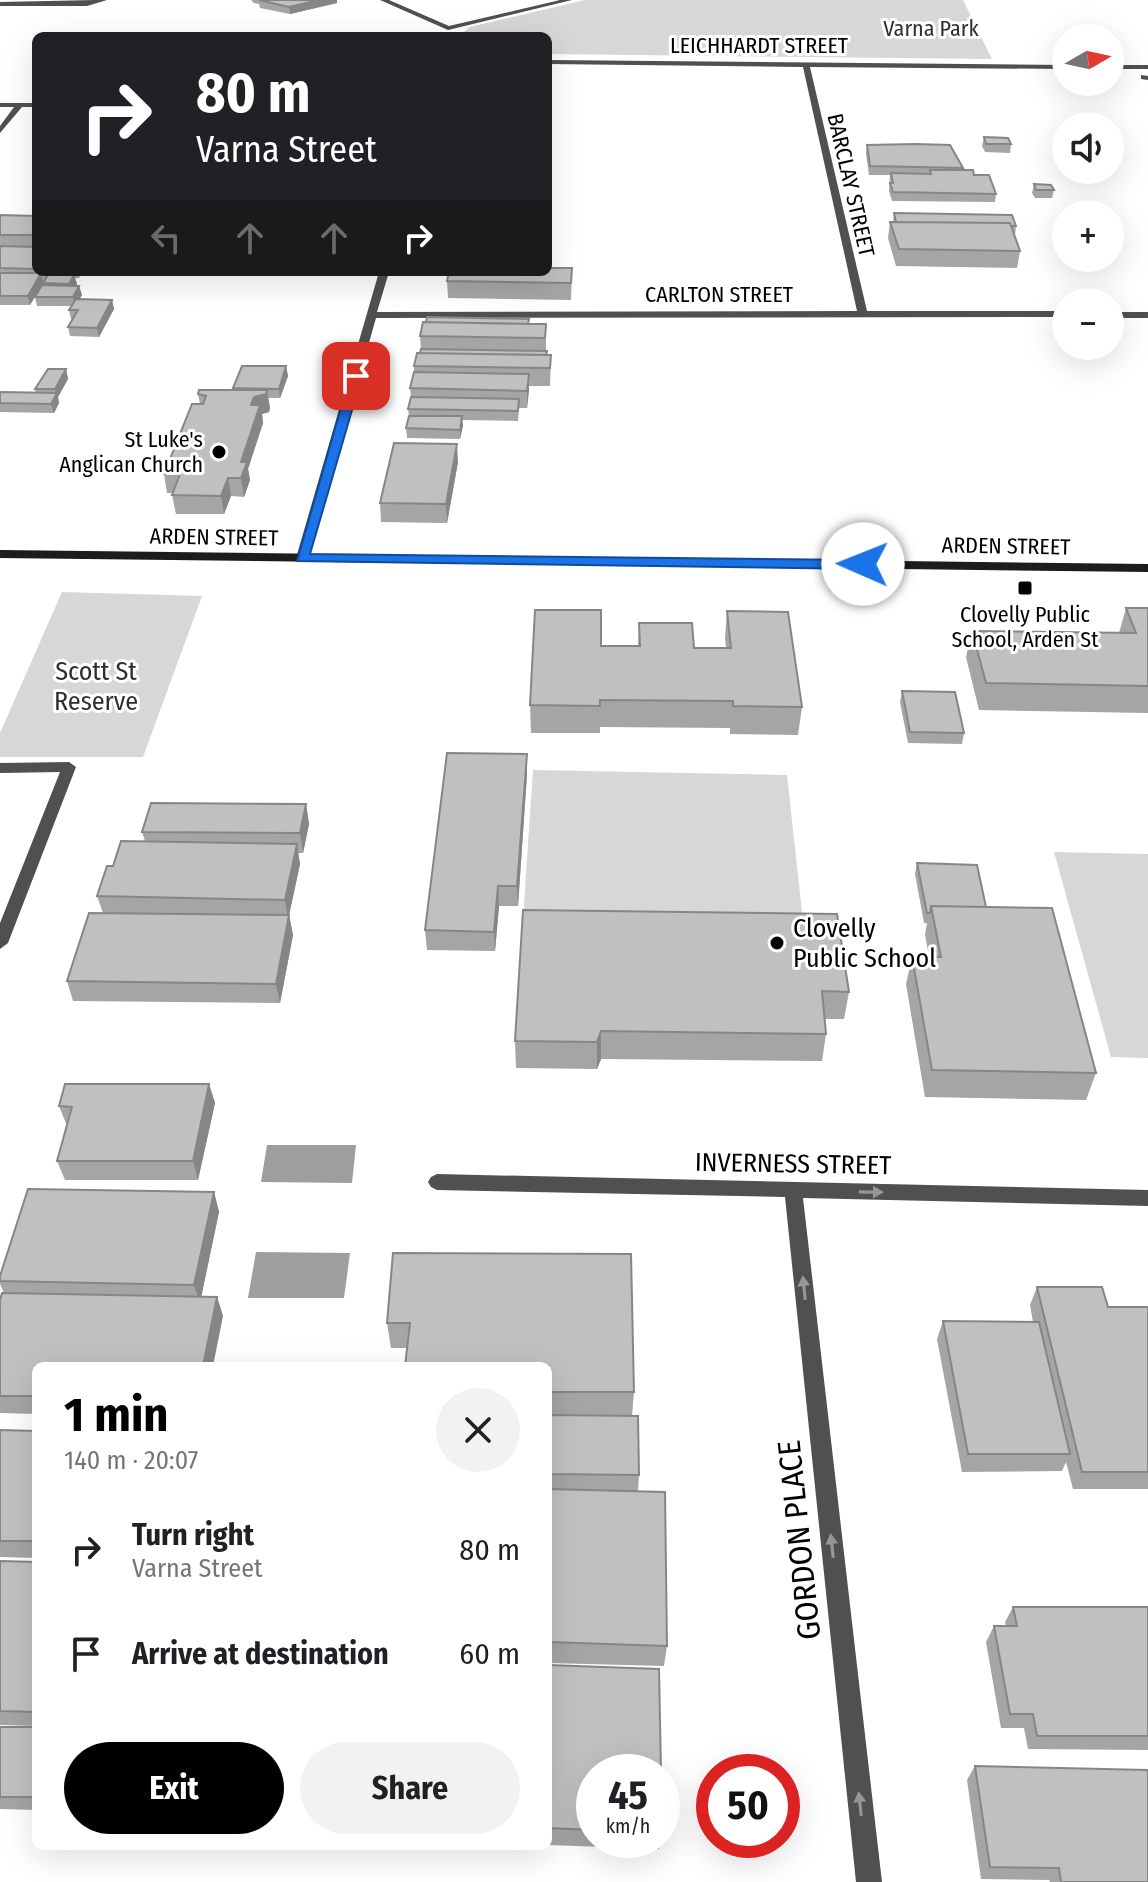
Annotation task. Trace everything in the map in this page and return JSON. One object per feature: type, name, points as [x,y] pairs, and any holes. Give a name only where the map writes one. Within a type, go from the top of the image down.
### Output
[{"type":"main road","name":"ARDEN STREET","points":[[0,554],[1148,568]]},
{"type":"street","points":[[0,4],[87,4],[104,0]]},
{"type":"street","points":[[383,0],[447,32],[569,0]]},
{"type":"street","name":"LEICHHARDT STREET","points":[[552,62],[1052,67]]},
{"type":"street","name":"BARCLAY STREET","points":[[806,64],[862,313]]},
{"type":"street","points":[[1124,68],[1148,67]]},
{"type":"street","points":[[1136,68],[1147,80]]},
{"type":"street","points":[[0,105],[32,105]]},
{"type":"street","points":[[0,131],[20,105]]},
{"type":"street","points":[[302,558],[383,276]]},
{"type":"street","name":"CARLTON STREET","points":[[373,315],[1052,314]]},
{"type":"street","points":[[1124,315],[1148,315]]},
{"type":"street","points":[[0,768],[69,767],[0,943]]},
{"type":"street","name":"INVERNESS STREET","points":[[437,1182],[1148,1198]]},
{"type":"street","name":"GORDON PLACE","points":[[793,1190],[869,1882]]},
{"type":"green space","name":"Varna Park","points":[[585,0],[963,0],[992,59],[552,54],[552,32],[464,32],[470,27]]},
{"type":"green space","name":"Scott St Reserve","points":[[62,592],[202,596],[143,757],[0,757],[0,733]]},
{"type":"green space","points":[[533,770],[787,775],[805,939],[522,934]]},
{"type":"green space","points":[[1054,852],[1148,854],[1148,1058],[1111,1057]]},
{"type":"shaded area","points":[[267,1145],[356,1145],[352,1183],[261,1182]]},
{"type":"shaded area","points":[[256,1252],[350,1253],[344,1298],[248,1298]]},
{"type":"building","points":[[259,0],[319,0],[289,7]]},
{"type":"building","points":[[984,137],[1008,138],[1011,144],[986,144]]},
{"type":"building","points":[[867,145],[950,145],[963,168],[870,166]]},
{"type":"building","points":[[930,170],[973,170],[974,175],[989,175],[996,194],[893,192],[891,173],[931,174]]},
{"type":"building","points":[[1034,184],[1051,185],[1054,190],[1036,190]]},
{"type":"building","points":[[894,213],[1012,215],[1016,226],[1010,223],[896,222]]},
{"type":"building","points":[[0,215],[32,216],[32,235],[0,235]]},
{"type":"building","points":[[890,222],[1010,223],[1020,251],[899,249]]},
{"type":"building","points":[[0,246],[32,247],[32,269],[0,268]]},
{"type":"building","points":[[552,268],[572,268],[571,283],[447,281],[448,276],[552,276]]},
{"type":"building","points":[[0,273],[32,273],[32,276],[39,276],[28,296],[0,296]]},
{"type":"building","points":[[47,276],[73,276],[69,284],[43,283]]},
{"type":"building","points":[[42,285],[79,286],[73,297],[35,297]]},
{"type":"building","points":[[76,299],[112,300],[97,328],[68,327],[78,310],[69,310]]},
{"type":"building","points":[[427,317],[529,319],[528,324],[426,322]]},
{"type":"building","points":[[423,322],[546,324],[545,338],[420,336]]},
{"type":"building","points":[[421,349],[547,351],[546,355],[420,353]]},
{"type":"building","points":[[417,353],[551,355],[550,368],[414,366]]},
{"type":"building","points":[[242,366],[286,366],[279,389],[233,388]]},
{"type":"building","points":[[48,369],[66,369],[55,389],[35,389]]},
{"type":"building","points":[[414,372],[529,374],[527,391],[410,388]]},
{"type":"building","name":"St Luke's Anglican Church","points":[[199,390],[267,390],[266,394],[254,397],[251,405],[260,405],[241,462],[247,462],[241,478],[228,478],[221,496],[172,495],[180,474],[164,474],[192,404],[203,404],[206,396],[198,394]]},
{"type":"building","points":[[0,392],[57,393],[51,404],[0,403]]},
{"type":"building","points":[[411,397],[519,399],[518,411],[408,409]]},
{"type":"building","points":[[409,416],[462,416],[460,430],[406,428]]},
{"type":"building","points":[[394,443],[457,444],[446,504],[380,503]]},
{"type":"building","points":[[1126,608],[1148,608],[1148,686],[986,683],[972,631],[1136,633]]},
{"type":"building","points":[[535,610],[601,610],[601,646],[640,646],[639,623],[692,623],[694,648],[731,648],[727,611],[788,612],[802,707],[733,706],[733,701],[600,700],[600,706],[530,705]]},
{"type":"building","points":[[902,691],[955,692],[964,733],[910,732]]},
{"type":"building","points":[[447,753],[527,754],[517,886],[498,886],[494,932],[425,930]]},
{"type":"building","points":[[151,803],[306,804],[300,833],[142,832]]},
{"type":"building","points":[[121,841],[297,844],[285,900],[97,896],[107,866],[113,866]]},
{"type":"building","points":[[917,863],[977,865],[986,907],[931,906],[930,913],[927,913]]},
{"type":"building","points":[[931,906],[1052,908],[1096,1073],[932,1070],[912,957],[941,957]]},
{"type":"building","points":[[523,910],[837,914],[849,992],[822,991],[826,1034],[601,1031],[597,1042],[515,1041]]},
{"type":"building","points":[[89,913],[289,915],[276,984],[67,981]]},
{"type":"building","points":[[65,1084],[209,1084],[193,1161],[57,1161],[72,1107],[59,1106]]},
{"type":"building","points":[[28,1189],[214,1192],[194,1285],[0,1281]]},
{"type":"building","points":[[393,1253],[631,1254],[634,1392],[552,1392],[552,1362],[405,1362],[410,1323],[387,1323]]},
{"type":"building","points":[[1037,1287],[1102,1287],[1108,1307],[1148,1307],[1148,1472],[1082,1472]]},
{"type":"building","points":[[2,1293],[217,1297],[204,1362],[32,1362],[32,1396],[0,1396]]},
{"type":"building","points":[[943,1321],[1039,1322],[1070,1454],[968,1454]]},
{"type":"building","points":[[552,1415],[638,1416],[639,1475],[552,1474]]},
{"type":"building","points":[[0,1430],[32,1431],[32,1541],[0,1541]]},
{"type":"building","points":[[552,1489],[665,1492],[667,1646],[552,1642]]},
{"type":"building","points":[[0,1561],[32,1562],[32,1712],[0,1711]]},
{"type":"building","points":[[1013,1607],[1148,1607],[1148,1736],[1037,1736],[1033,1714],[1010,1714],[994,1626],[1017,1626]]},
{"type":"building","points":[[552,1665],[659,1669],[661,1754],[576,1754],[576,1829],[552,1828]]},
{"type":"building","points":[[0,1727],[32,1727],[32,1797],[0,1797]]},
{"type":"building","points":[[975,1766],[1148,1770],[1148,1882],[1061,1882],[1059,1868],[990,1867]]},
{"type":"place","name":"St Luke's Anglican Church","points":[[219,452]]},
{"type":"place","name":"Clovelly Public School, Arden St","points":[[1025,588]]},
{"type":"place","name":"Clovelly Public School","points":[[777,943]]},
{"type":"route","points":[[356,376],[302,558],[863,564]]}]
